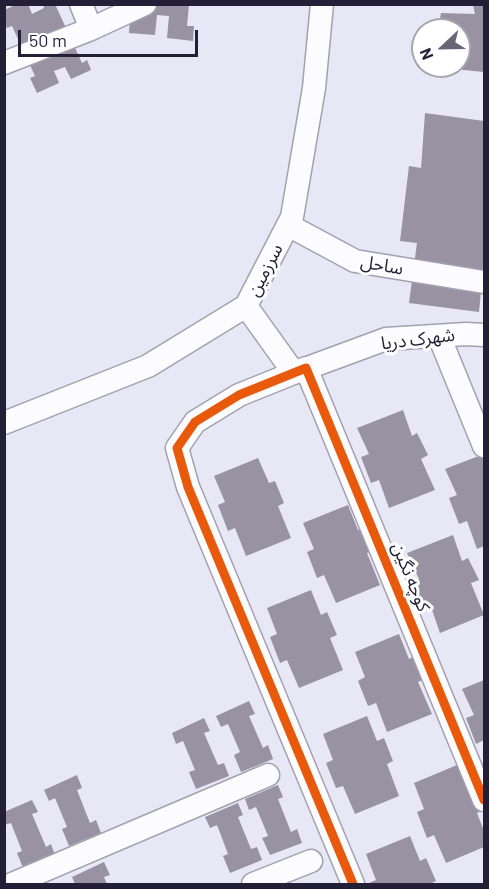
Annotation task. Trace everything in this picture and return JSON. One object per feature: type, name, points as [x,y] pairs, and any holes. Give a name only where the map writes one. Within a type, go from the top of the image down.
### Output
[{"type":"street","points":[[81,4],[91,29]]},
{"type":"street","points":[[4,63],[91,29],[145,4]]},
{"type":"street","name":"سرزمین","points":[[4,423],[148,366],[246,306],[292,218],[314,88],[322,4]]},
{"type":"street","name":"ساحل","points":[[288,225],[355,261],[484,282]]},
{"type":"street","points":[[246,306],[294,373],[306,368]]},
{"type":"street","name":"شهرک دریا","points":[[353,885],[188,487],[177,448],[195,422],[239,395],[306,368],[386,339],[484,335]]},
{"type":"street","points":[[439,336],[484,446]]},
{"type":"street","name":"کوچه نگین","points":[[306,368],[484,800]]},
{"type":"street","points":[[12,885],[268,775]]},
{"type":"street","points":[[253,885],[311,861]]},
{"type":"building","points":[[18,4],[28,4],[32,14],[44,8],[43,4],[55,4],[82,63],[87,60],[91,70],[71,79],[65,67],[54,71],[59,83],[37,93],[30,78],[35,76],[12,26],[7,28],[4,22],[4,10]]},
{"type":"building","points":[[139,4],[189,4],[187,26],[194,26],[193,41],[167,38],[169,16],[157,15],[155,35],[129,33],[130,18]]},
{"type":"building","points":[[473,5],[484,6],[484,72],[471,71],[471,18],[440,18],[441,13],[475,14]]},
{"type":"building","points":[[425,113],[484,121],[484,259],[479,312],[409,303],[417,243],[400,241],[409,166],[421,168]]},
{"type":"building","points":[[403,410],[412,436],[417,433],[428,455],[421,459],[435,490],[389,508],[379,480],[371,483],[361,457],[369,454],[357,428]]},
{"type":"building","points":[[484,454],[484,546],[477,549],[467,521],[459,524],[449,498],[457,495],[445,469]]},
{"type":"building","points":[[258,458],[269,483],[275,481],[284,503],[278,506],[291,538],[246,556],[235,528],[228,531],[218,505],[225,502],[214,476]]},
{"type":"building","points":[[348,505],[358,530],[364,528],[373,551],[367,553],[380,585],[336,603],[324,575],[317,578],[307,552],[314,549],[303,523]]},
{"type":"building","points":[[453,535],[462,561],[468,558],[479,580],[471,583],[484,615],[440,633],[430,604],[421,608],[411,582],[419,579],[407,553]]},
{"type":"building","points":[[311,590],[321,615],[327,612],[337,635],[330,638],[343,670],[299,688],[287,660],[280,663],[270,637],[277,634],[267,608]]},
{"type":"building","points":[[399,634],[409,659],[415,656],[425,679],[418,682],[432,714],[387,732],[376,703],[368,706],[358,681],[365,677],[355,652]]},
{"type":"building","points":[[484,680],[484,740],[476,744],[466,718],[474,715],[462,689]]},
{"type":"building","points":[[249,701],[255,714],[249,716],[263,748],[268,745],[273,759],[241,772],[234,755],[240,752],[228,724],[221,727],[216,716]]},
{"type":"building","points":[[367,716],[377,741],[384,738],[393,761],[387,764],[399,796],[355,814],[343,786],[336,788],[326,763],[333,760],[323,734]]},
{"type":"building","points":[[204,718],[210,731],[204,733],[218,765],[224,763],[229,776],[196,789],[189,772],[195,770],[183,741],[176,744],[172,733]]},
{"type":"building","points":[[457,765],[483,810],[477,813],[484,831],[484,847],[446,863],[434,835],[427,838],[417,812],[424,809],[414,783]]},
{"type":"building","points":[[77,775],[82,788],[77,790],[90,823],[96,820],[101,833],[69,846],[62,829],[67,827],[55,798],[49,801],[44,790]]},
{"type":"building","points":[[278,785],[283,797],[278,799],[291,832],[297,829],[302,843],[270,855],[262,838],[268,836],[256,807],[249,810],[245,799]]},
{"type":"building","points":[[32,800],[38,812],[32,814],[46,847],[51,844],[56,858],[24,870],[17,853],[22,851],[11,823],[4,825],[4,812]]},
{"type":"building","points":[[238,803],[243,815],[238,817],[251,849],[257,847],[262,860],[230,873],[223,856],[228,854],[217,825],[210,828],[205,817]]},
{"type":"building","points":[[410,836],[420,861],[426,858],[436,881],[430,884],[370,884],[376,880],[366,854]]},
{"type":"building","points":[[104,862],[110,875],[104,877],[107,884],[75,884],[72,877]]},
{"type":"cycle path","points":[[353,884],[188,487],[177,448],[195,422],[239,395],[306,368],[484,800]]}]
